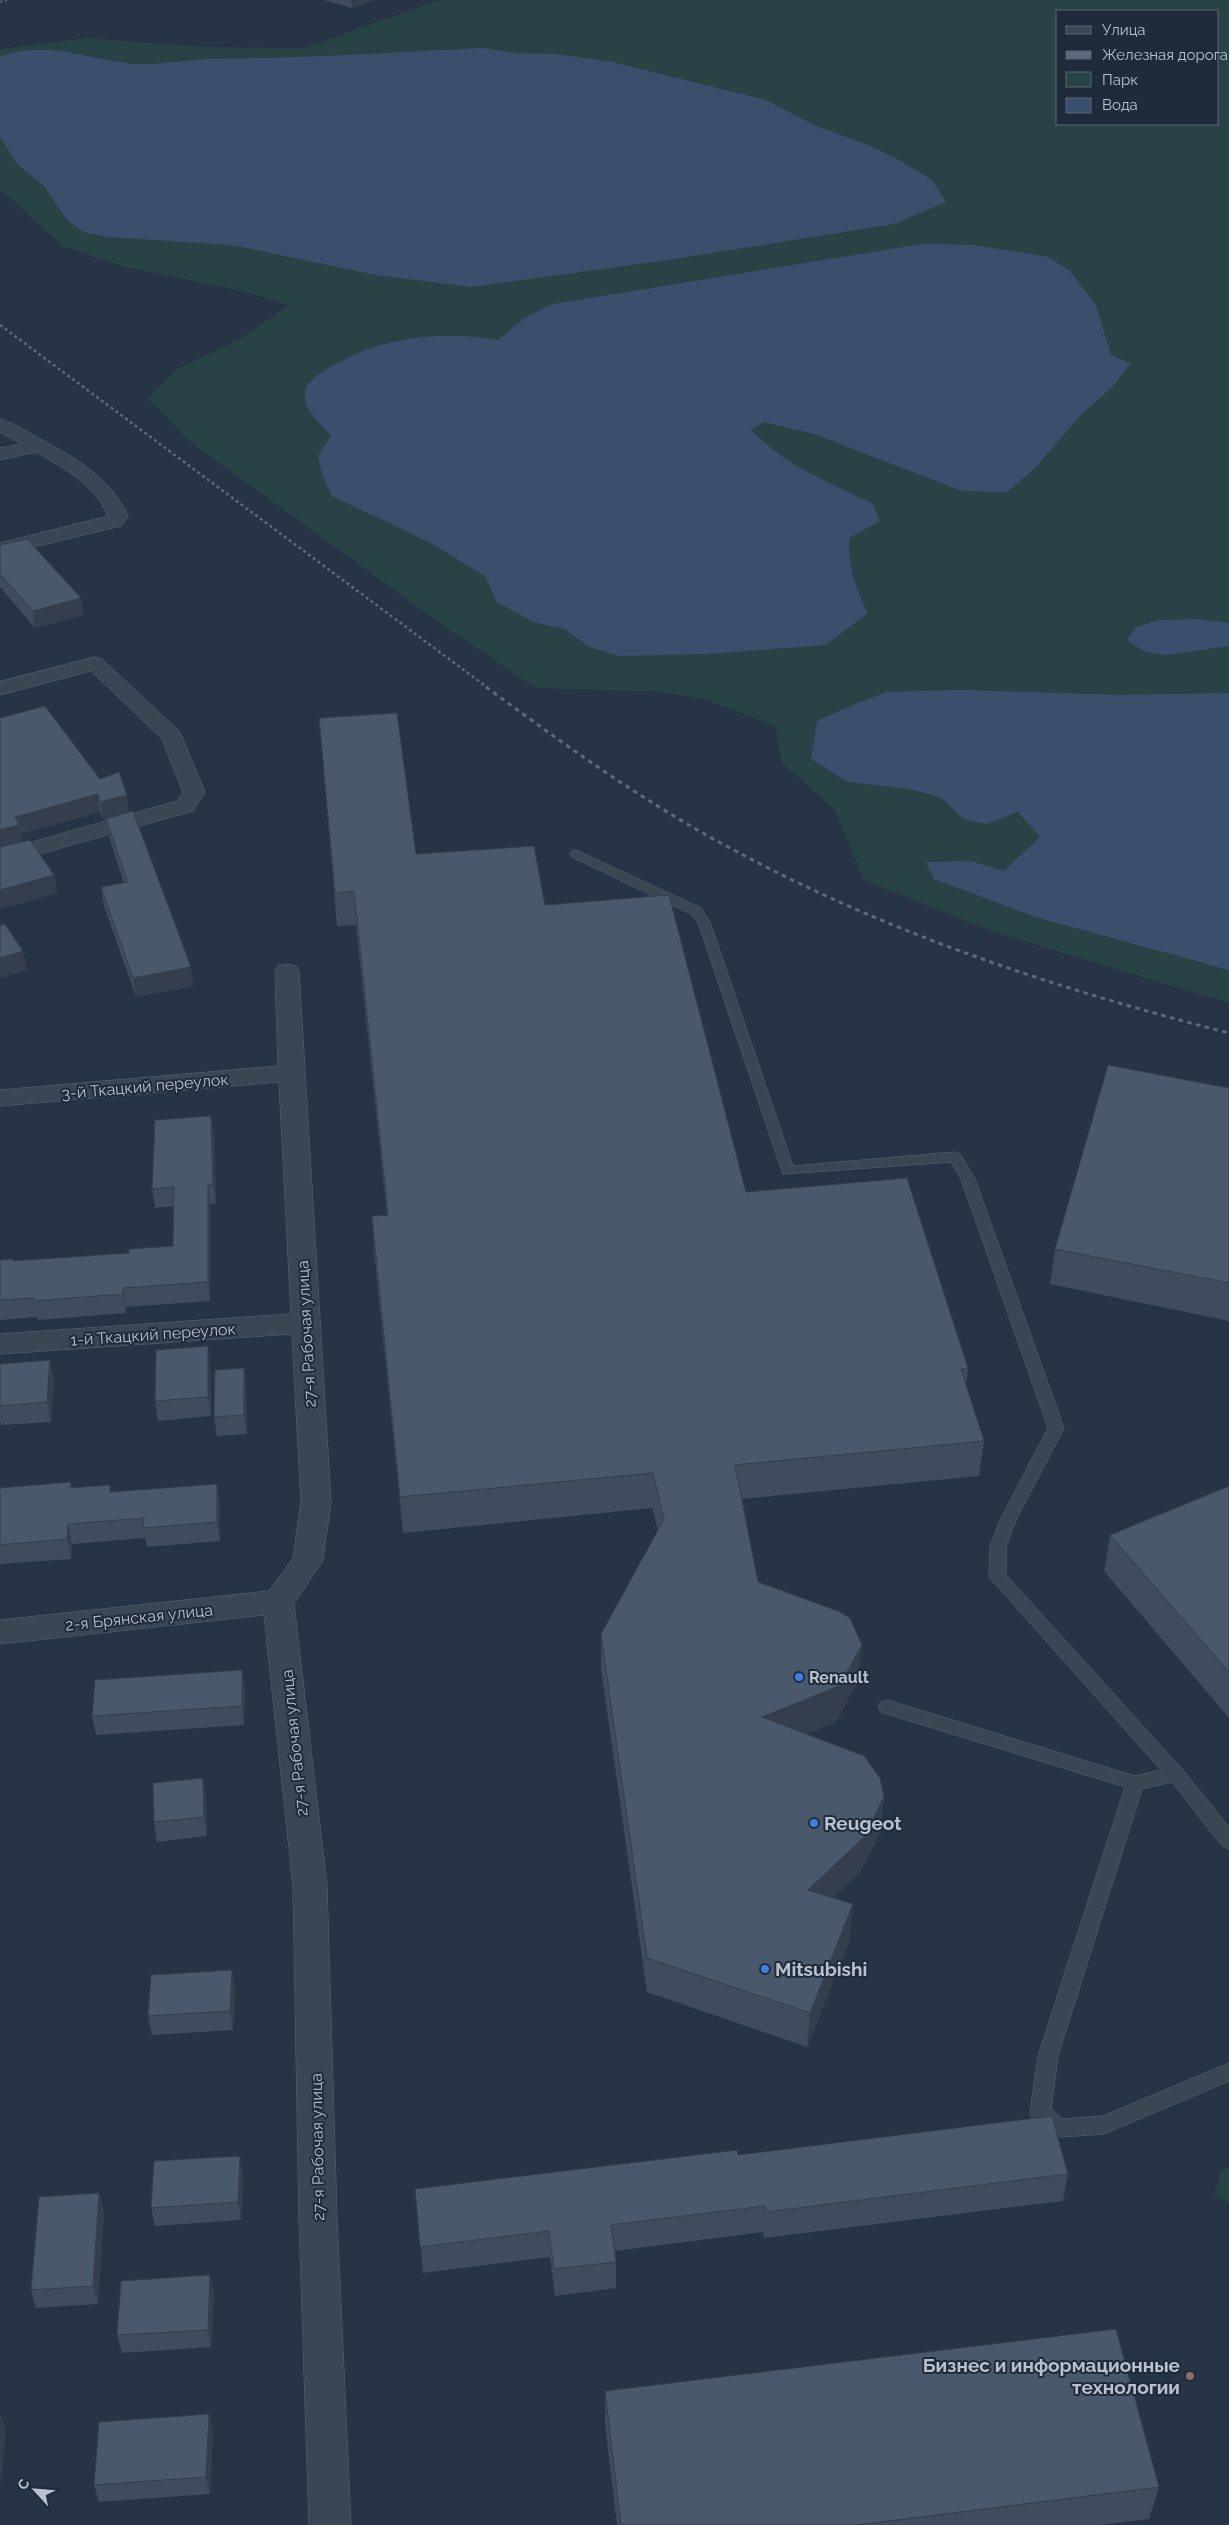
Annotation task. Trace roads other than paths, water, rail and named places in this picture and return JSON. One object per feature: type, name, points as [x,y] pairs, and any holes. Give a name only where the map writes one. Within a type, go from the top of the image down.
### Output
[{"type":"street","points":[[0,424],[88,475],[115,503],[118,516],[114,522],[0,549]]},
{"type":"street","points":[[0,454],[36,446]]},
{"type":"street","points":[[0,689],[96,662],[172,737],[194,792],[185,806],[0,858]]},
{"type":"street","name":"27-я Рабочая улица","points":[[287,971],[291,1073],[316,1502],[308,1560],[278,1602],[310,1886],[318,2218],[330,2525]]},
{"type":"street","name":"3-й Ткацкий переулок","points":[[0,1098],[291,1073]]},
{"type":"street","name":"1-й Ткацкий переулок","points":[[0,1344],[305,1323]]},
{"type":"street","name":"2-я Брянская улица","points":[[0,1632],[278,1602]]},
{"type":"lane","points":[[576,854],[696,911],[704,922],[788,1171],[955,1157],[968,1179],[1056,1428],[1008,1520],[998,1547],[998,1577],[1176,1774],[1229,1841]]},
{"type":"lane","points":[[887,1707],[1135,1783],[1176,1774]]},
{"type":"lane","points":[[1135,1783],[1048,2056],[1040,2114],[1060,2128],[1104,2126],[1229,2072]]},
{"type":"water","points":[[482,48],[518,53],[556,54],[613,62],[766,100],[816,126],[868,145],[899,160],[932,180],[946,202],[894,224],[668,260],[472,287],[376,275],[232,245],[109,237],[86,233],[68,221],[44,186],[16,163],[0,137],[0,57],[18,52],[51,50],[117,62],[143,64],[210,59]]},
{"type":"water","points":[[922,244],[974,245],[1048,257],[1070,271],[1096,305],[1111,355],[1131,364],[1112,387],[1080,416],[1035,468],[1007,492],[962,491],[814,434],[764,422],[751,430],[792,463],[872,503],[880,521],[849,538],[853,577],[868,613],[826,645],[706,654],[620,656],[589,647],[565,629],[533,622],[497,602],[485,576],[429,542],[332,496],[322,474],[318,456],[331,436],[308,407],[305,395],[307,386],[321,373],[348,357],[368,349],[389,343],[432,336],[476,337],[498,340],[523,319],[553,304]]},
{"type":"water","points":[[1199,619],[1229,623],[1229,646],[1166,655],[1145,652],[1127,640],[1136,627],[1159,620]]},
{"type":"water","points":[[959,690],[1122,695],[1229,693],[1229,970],[1035,917],[934,879],[926,862],[970,861],[1004,871],[1040,837],[1018,812],[987,824],[963,819],[942,798],[910,789],[848,782],[811,759],[817,721],[887,692]]},
{"type":"railway","points":[[0,2],[7,0]]},
{"type":"railway","points":[[0,325],[488,688]]},
{"type":"railway","points":[[486,687],[637,793],[700,831],[791,880],[913,933],[975,956],[1101,998],[1229,1033]]},
{"type":"place","name":"Renault","points":[[799,1677]]},
{"type":"place","name":"Reugeot","points":[[814,1823]]},
{"type":"place","name":"Mitsubishi","points":[[765,1969]]},
{"type":"place","name":"Бизнес и информационные технологии","points":[[1190,2376]]}]
